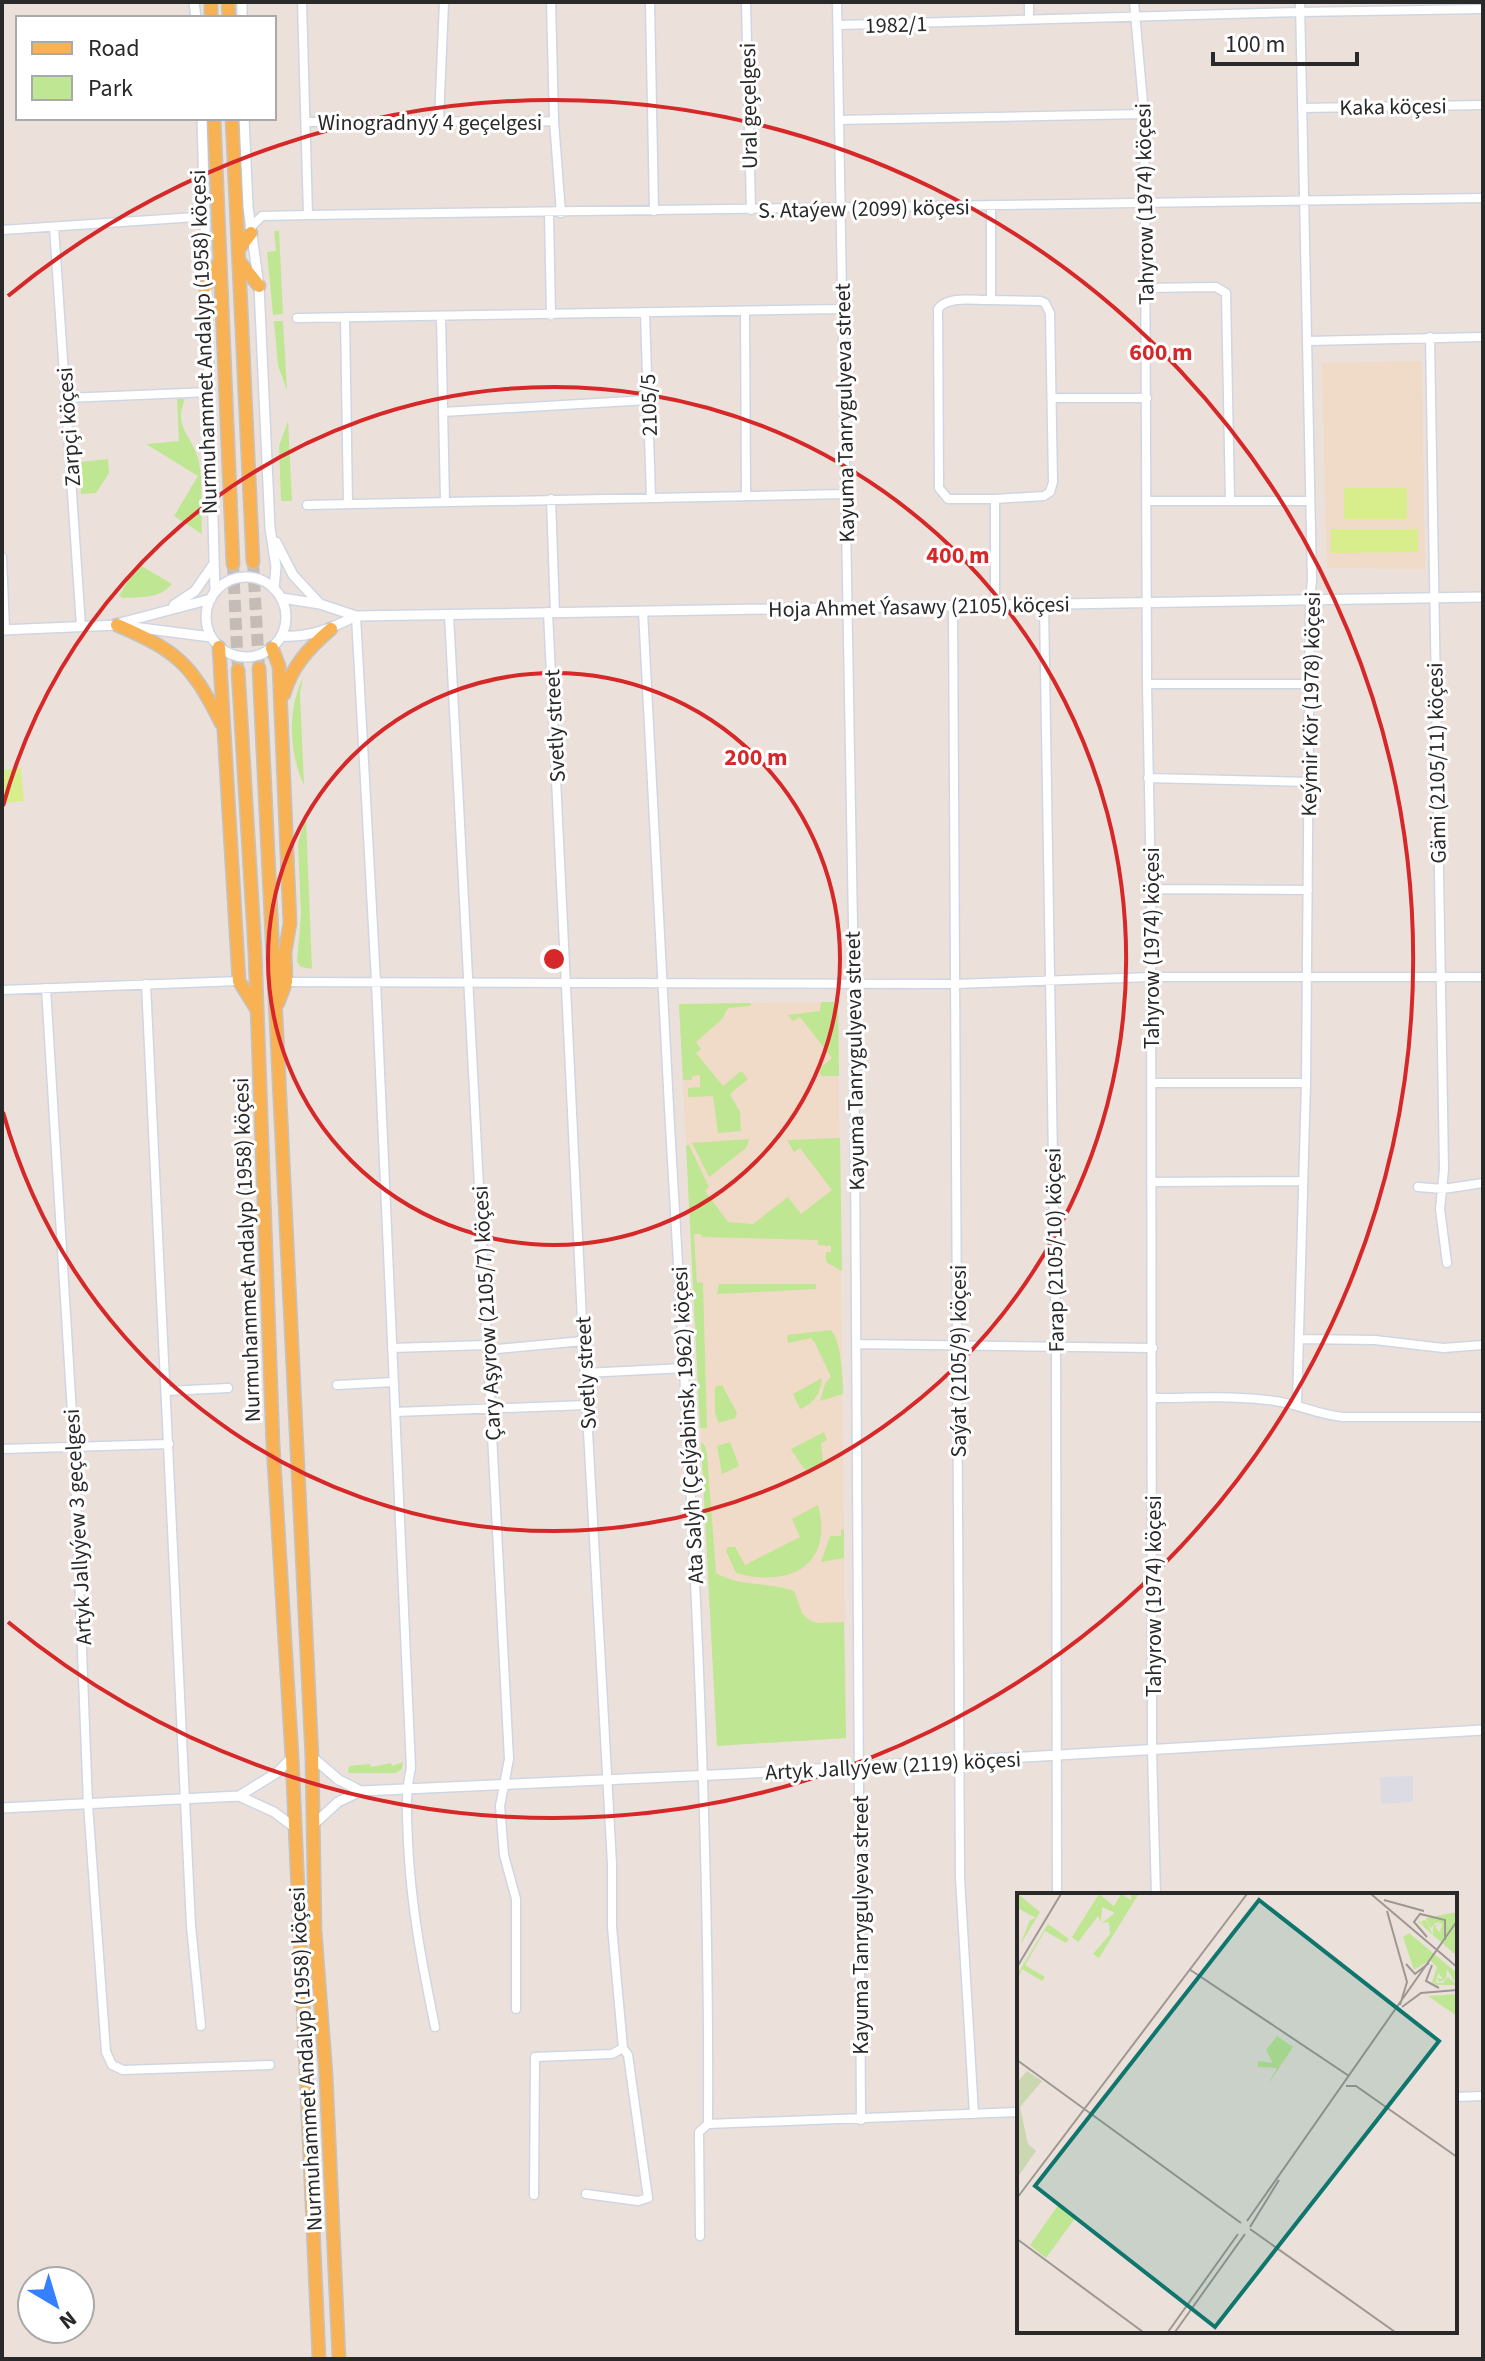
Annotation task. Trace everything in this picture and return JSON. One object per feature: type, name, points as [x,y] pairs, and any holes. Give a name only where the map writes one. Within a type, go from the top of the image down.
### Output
[{"type":"main road","name":"Nurmuhammet Andalyp (1958) köçesi","points":[[214,120],[233,564]]},
{"type":"main road","name":"Nurmuhammet Andalyp (1958) köçesi","points":[[232,120],[253,562]]},
{"type":"main road","points":[[251,230],[239,255],[259,286]]},
{"type":"main road","points":[[205,287],[220,256],[206,232]]},
{"type":"main road","points":[[117,625],[156,642],[178,658],[207,694],[226,733]]},
{"type":"main road","points":[[280,705],[287,681],[300,660],[331,629]]},
{"type":"main road","points":[[215,642],[226,733],[239,981],[257,1010]]},
{"type":"main road","points":[[272,648],[279,666],[290,923],[281,982]]},
{"type":"main road","name":"Nurmuhammet Andalyp (1958) köçesi","points":[[259,668],[281,982],[276,1006],[312,1757],[315,1931],[326,2075],[339,2359]]},
{"type":"main road","name":"Nurmuhammet Andalyp (1958) köçesi","points":[[238,670],[255,952],[273,1445],[292,1757],[319,2359]]},
{"type":"main road","points":[[237,930],[251,907]]},
{"type":"main road","points":[[237,930],[255,952]]},
{"type":"street","points":[[302,2],[308,215]]},
{"type":"street","points":[[439,120],[444,2]]},
{"type":"street","points":[[551,2],[554,121],[561,213]]},
{"type":"street","points":[[650,2],[654,211]]},
{"type":"street","name":"Ural geçelgesi","points":[[746,2],[751,210]]},
{"type":"street","name":"Kayuma Tanrygulyeva street","points":[[837,2],[854,984],[861,2120]]},
{"type":"street","points":[[1029,2],[1029,19]]},
{"type":"street","name":"Tahyrow (1974) köçesi","points":[[1134,2],[1144,114],[1152,1083],[1152,1750],[1156,1893]]},
{"type":"street","name":"1982/1","points":[[838,25],[1136,16],[1300,7],[1483,9]]},
{"type":"street","name":"Keýmir Kör (1978) köçesi","points":[[1297,1405],[1306,1083],[1312,580],[1300,7]]},
{"type":"street","name":"Kaka köçesi","points":[[1303,108],[1483,105]]},
{"type":"street","points":[[839,120],[1144,114]]},
{"type":"street","points":[[202,120],[215,562],[213,596],[206,622],[215,642]]},
{"type":"street","points":[[244,120],[248,207],[259,286],[270,528],[276,567],[274,589]]},
{"type":"street","name":"Winogradnyý 4 geçelgesi","points":[[307,122],[554,121]]},
{"type":"street","name":"S. Ataýew (2099) köçesi","points":[[262,216],[1483,198]]},
{"type":"street","points":[[991,205],[991,300]]},
{"type":"street","points":[[248,207],[262,216],[251,230]]},
{"type":"street","points":[[2,230],[196,217],[205,209]]},
{"type":"street","points":[[549,213],[551,315]]},
{"type":"street","name":"Nurmuhammet Andalyp (1958) köçesi","points":[[196,217],[206,232]]},
{"type":"street","name":"Zarpçi köçesi","points":[[54,227],[81,626]]},
{"type":"street","points":[[1145,288],[1216,287],[1222,289],[1228,298],[1230,501]]},
{"type":"street","points":[[991,300],[1045,303],[1048,307],[1052,398],[1053,487],[1044,496],[948,499],[939,488],[940,304],[991,300]]},
{"type":"street","points":[[297,318],[842,309]]},
{"type":"street","points":[[745,311],[746,494]]},
{"type":"street","name":"2105/5","points":[[645,313],[651,497]]},
{"type":"street","points":[[345,317],[348,504]]},
{"type":"street","points":[[441,317],[445,501]]},
{"type":"street","name":"Gämi (2105/11) köçesi","points":[[1430,337],[1441,976],[1443,1189],[1440,1209],[1447,1263]]},
{"type":"street","points":[[1308,341],[1483,337]]},
{"type":"street","points":[[66,398],[210,392]]},
{"type":"street","points":[[1052,398],[1147,398]]},
{"type":"street","points":[[443,412],[648,400]]},
{"type":"street","points":[[307,505],[845,494]]},
{"type":"street","name":"Svetly street","points":[[551,499],[565,983],[612,1864],[612,1927],[623,2048],[628,2055],[648,2198],[638,2201],[586,2194]]},
{"type":"street","points":[[995,499],[995,605]]},
{"type":"street","points":[[1147,501],[1310,501]]},
{"type":"street","points":[[270,528],[293,575],[320,604]]},
{"type":"street","points":[[2,557],[3,630],[117,625],[215,642],[242,657],[258,656],[272,648],[282,636],[286,621],[282,598],[274,589],[258,579],[242,577],[227,582],[213,596],[117,625]]},
{"type":"street","points":[[168,608],[195,591],[215,562]]},
{"type":"street","name":"Hoja Ahmet Ýasawy (2105) köçesi","points":[[282,598],[320,604],[356,616],[1483,597]]},
{"type":"street","name":"Farap (2105/10) köçesi","points":[[1044,605],[1056,1345],[1057,1893]]},
{"type":"street","name":"Saýat (2105/9) köçesi","points":[[953,606],[959,1761],[964,1976],[974,2114]]},
{"type":"street","name":"Ata Salyh (Çelýabinsk, 1962) köçesi","points":[[643,611],[685,1368],[703,1776],[709,1988],[708,2124],[699,2132],[700,2236]]},
{"type":"street","name":"Çary Aşyrow (2105/7) köçesi","points":[[449,614],[509,1759],[500,1806],[504,1855],[516,1899],[516,2009]]},
{"type":"street","points":[[356,616],[376,982],[411,1768],[406,1791],[410,1891],[435,2027]]},
{"type":"street","name":"Hoja Ahmet Ýasawy (2105) köçesi","points":[[282,636],[331,629],[356,616]]},
{"type":"street","points":[[1147,684],[1309,684]]},
{"type":"street","points":[[1148,778],[1308,782]]},
{"type":"street","points":[[1151,889],[1308,890]]},
{"type":"street","points":[[281,982],[955,984],[1151,977],[1483,977]]},
{"type":"street","points":[[2,990],[239,981]]},
{"type":"street","points":[[146,984],[191,1926],[201,2026]]},
{"type":"street","name":"Artyk Jallyýew 3 geçelgesi","points":[[46,988],[74,1446],[88,1804],[104,2045],[112,2065],[123,2070],[270,2065]]},
{"type":"street","points":[[1152,1083],[1306,1083]]},
{"type":"street","points":[[1151,1182],[1303,1181]]},
{"type":"street","points":[[1418,1187],[1443,1189],[1483,1183]]},
{"type":"street","points":[[1299,1339],[1375,1340],[1443,1348],[1483,1345]]},
{"type":"street","points":[[392,1348],[487,1348],[583,1341]]},
{"type":"street","points":[[857,1344],[1153,1348]]},
{"type":"street","points":[[585,1373],[685,1368]]},
{"type":"street","points":[[337,1385],[394,1382]]},
{"type":"street","points":[[167,1391],[228,1388]]},
{"type":"street","points":[[1153,1398],[1257,1399],[1343,1417],[1483,1417]]},
{"type":"street","points":[[395,1412],[587,1405]]},
{"type":"street","points":[[2,1449],[169,1444]]},
{"type":"street","name":"Artyk Jallyýew (2119) köçesi","points":[[361,1791],[703,1776],[1483,1730]]},
{"type":"street","points":[[239,1796],[278,1772],[292,1757]]},
{"type":"street","points":[[312,1757],[339,1780],[361,1791]]},
{"type":"street","points":[[314,1824],[338,1802],[361,1791]]},
{"type":"street","points":[[2,1808],[239,1796],[274,1812],[294,1827]]},
{"type":"street","points":[[534,2195],[534,2061],[539,2055],[574,2057],[612,2054],[623,2048]]},
{"type":"street","points":[[1457,2097],[1483,2096]]},
{"type":"street","points":[[708,2124],[1017,2112]]},
{"type":"shaded area","points":[[1422,361],[1425,569],[1327,568],[1322,363]]},
{"type":"shaded area","points":[[838,1002],[846,1738],[717,1746],[679,1004]]},
{"type":"shaded area","points":[[1413,1776],[1413,1802],[1381,1804],[1380,1777]]},
{"type":"green space","points":[[274,231],[279,231],[283,314],[273,315],[267,252],[276,251]]},
{"type":"green space","points":[[274,321],[283,321],[287,390],[278,366]]},
{"type":"green space","points":[[177,399],[185,399],[182,424],[200,465],[202,534],[174,516],[198,476],[146,444],[179,441]]},
{"type":"green space","points":[[288,421],[292,501],[281,501],[279,446]]},
{"type":"green space","points":[[108,459],[109,473],[96,493],[81,494],[79,462]]},
{"type":"green space","points":[[1344,488],[1407,488],[1407,519],[1344,519]]},
{"type":"green space","points":[[1331,529],[1418,529],[1418,552],[1331,553]]},
{"type":"green space","points":[[138,564],[172,584],[149,596],[119,596]]},
{"type":"green space","points":[[303,678],[300,693],[304,785],[295,759],[292,732],[294,704]]},
{"type":"green space","points":[[21,768],[24,801],[2,803],[2,770]]},
{"type":"green space","points":[[306,818],[312,969],[301,967],[297,962],[301,915],[298,843]]},
{"type":"green space","points":[[821,1002],[838,1002],[839,1076],[821,1076],[819,1069],[832,1058],[800,1017],[793,1021],[788,1015],[820,1011]]},
{"type":"green space","points":[[751,1003],[750,1006],[728,1008],[722,1019],[696,1042],[701,1049],[696,1053],[723,1086],[741,1071],[748,1079],[730,1094],[740,1112],[741,1131],[718,1133],[713,1096],[688,1097],[688,1088],[700,1087],[700,1075],[692,1076],[692,1080],[683,1080],[679,1004]]},
{"type":"green space","points":[[840,1138],[842,1271],[826,1262],[826,1252],[831,1252],[831,1246],[818,1245],[818,1240],[702,1237],[701,1234],[694,1234],[697,1282],[703,1283],[707,1428],[700,1428],[686,1145],[689,1145],[709,1187],[705,1191],[728,1222],[753,1224],[788,1197],[801,1214],[832,1190],[800,1148],[794,1152],[787,1140]]},
{"type":"green space","points":[[749,1139],[746,1148],[709,1177],[692,1143]]},
{"type":"green space","points":[[719,1284],[816,1284],[816,1289],[717,1294]]},
{"type":"green space","points":[[831,1330],[839,1351],[843,1394],[820,1401],[825,1384],[831,1377],[815,1343],[811,1338],[788,1343],[787,1335]]},
{"type":"green space","points":[[822,1378],[816,1397],[800,1409],[793,1394]]},
{"type":"green space","points":[[722,1385],[737,1413],[735,1418],[719,1423],[715,1413],[715,1387]]},
{"type":"green space","points":[[824,1432],[827,1440],[821,1443],[823,1462],[805,1470],[791,1449]]},
{"type":"green space","points":[[701,1442],[707,1454],[716,1573],[734,1580],[794,1591],[802,1613],[809,1620],[817,1623],[844,1622],[846,1738],[717,1746]]},
{"type":"green space","points":[[730,1442],[739,1466],[722,1474],[717,1446]]},
{"type":"green space","points":[[818,1505],[821,1526],[819,1543],[813,1557],[803,1568],[773,1577],[736,1573],[726,1551],[728,1547],[735,1547],[745,1565],[800,1537],[792,1519]]},
{"type":"green space","points":[[844,1529],[844,1558],[821,1562],[830,1536],[841,1536]]},
{"type":"green space","points":[[403,1762],[402,1769],[396,1773],[348,1773],[349,1766],[370,1764],[371,1767],[391,1763],[392,1766]]},
{"type":"tunnel","points":[[253,562],[259,668]]},
{"type":"tunnel","points":[[233,564],[238,670]]}]
